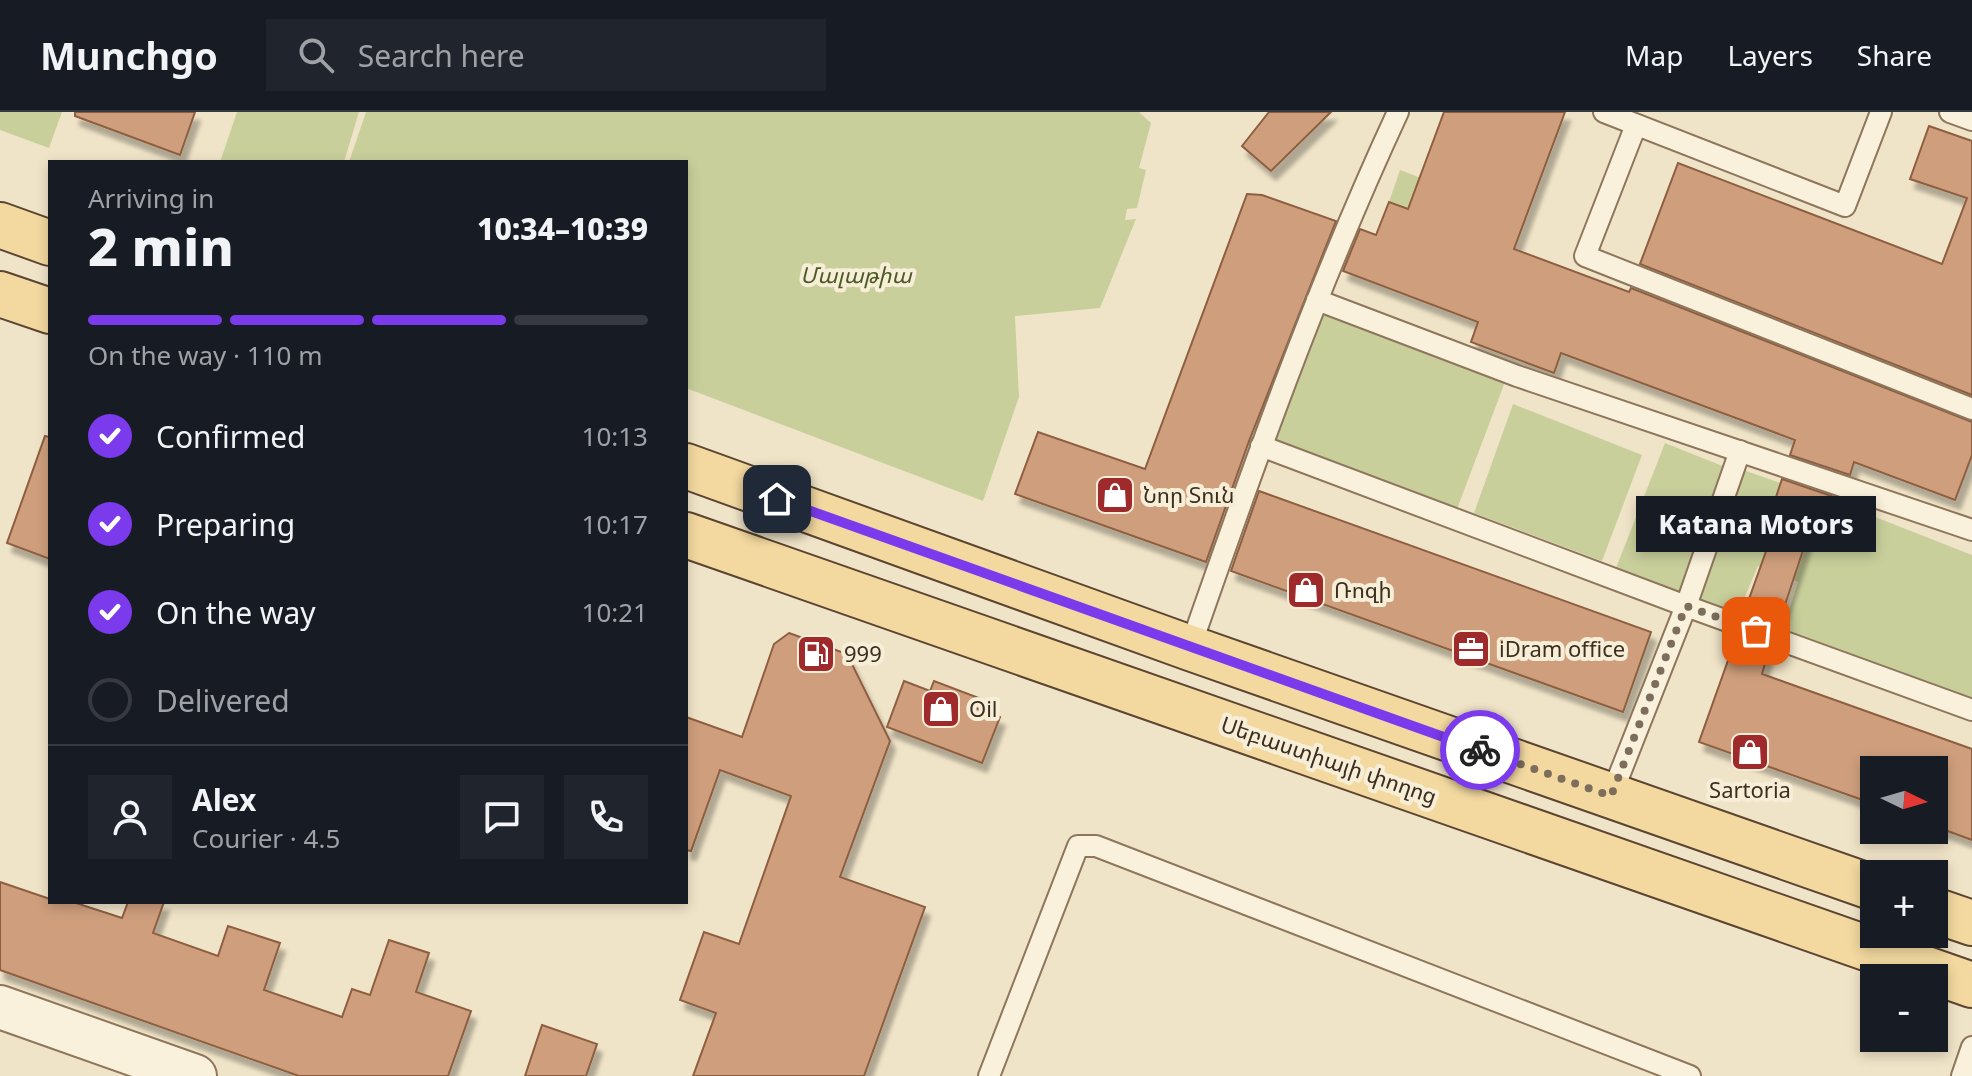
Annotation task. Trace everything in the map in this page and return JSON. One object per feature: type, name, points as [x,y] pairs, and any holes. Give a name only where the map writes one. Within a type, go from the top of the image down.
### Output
[{"type":"main road","points":[[0,225],[48,242]]},
{"type":"main road","points":[[0,294],[48,310]]},
{"type":"main road","points":[[688,467],[1190,648],[1860,883]]},
{"type":"main road","name":"Սեբաստիայի փողոց","points":[[688,536],[1972,985]]},
{"type":"main road","points":[[1646,871],[1632,856],[1627,845],[1628,835],[1640,824],[1666,814]]},
{"type":"main road","points":[[1948,915],[1972,923]]},
{"type":"street","points":[[0,1007],[195,1076]]},
{"type":"lane","points":[[1190,648],[1261,446],[1317,300],[1398,112]]},
{"type":"lane","points":[[1604,112],[1845,206],[1881,112]]},
{"type":"lane","points":[[1950,112],[1972,120]]},
{"type":"lane","points":[[1636,125],[1585,256],[1972,409]]},
{"type":"lane","points":[[1317,300],[1502,371],[1972,530]]},
{"type":"lane","points":[[1261,446],[1972,710]]},
{"type":"lane","points":[[1611,796],[1686,606],[1740,451]]},
{"type":"lane","points":[[989,1076],[1078,846],[1096,846],[1690,1076]]},
{"type":"lane","points":[[1962,1076],[1972,1047]]},
{"type":"green space","points":[[0,112],[62,112],[49,148],[0,130]]},
{"type":"green space","points":[[237,112],[359,112],[345,160],[221,160]]},
{"type":"green space","name":"Մալաթիա","points":[[366,112],[1139,112],[1151,123],[1139,168],[1146,170],[1137,208],[1127,209],[1125,220],[1136,219],[1100,308],[1015,316],[1019,397],[983,501],[688,389],[688,160],[350,160]]},
{"type":"green space","points":[[1400,170],[1471,197],[1462,229],[1389,202]]},
{"type":"green space","points":[[1322,314],[1505,382],[1457,509],[1272,439]]},
{"type":"green space","points":[[1513,404],[1642,455],[1602,561],[1474,513]]},
{"type":"green space","points":[[1665,443],[1725,467],[1679,594],[1616,568]]},
{"type":"green space","points":[[1743,470],[1781,483],[1771,512],[1832,534],[1842,504],[1972,555],[1972,699],[1783,630],[1798,582],[1758,566],[1738,613],[1700,599]]},
{"type":"building","points":[[75,112],[195,112],[180,155],[75,116]]},
{"type":"building","points":[[1269,112],[1331,112],[1271,171],[1242,146]]},
{"type":"building","points":[[1444,112],[1565,112],[1514,249],[1629,292],[1631,288],[1972,422],[1972,455],[1955,500],[1854,462],[1850,475],[1790,455],[1795,440],[1561,353],[1554,373],[1471,342],[1478,322],[1343,271],[1360,229],[1376,235],[1389,202],[1408,209]]},
{"type":"building","points":[[1929,126],[1972,141],[1972,395],[1640,264],[1678,163],[1942,264],[1967,198],[1910,179]]},
{"type":"building","points":[[1247,194],[1262,195],[1336,221],[1249,441],[1206,562],[1015,494],[1038,432],[1145,469]]},
{"type":"building","points":[[45,436],[48,437],[48,558],[7,543]]},
{"type":"building","points":[[1782,479],[1843,500],[1832,534],[1811,526],[1778,626],[1744,613],[1779,515],[1771,512]]},
{"type":"building","points":[[1259,491],[1651,632],[1623,712],[1231,571]]},
{"type":"building","points":[[789,633],[847,654],[890,741],[840,877],[925,907],[864,1076],[693,1076],[716,1013],[680,1000],[704,932],[739,944],[791,796],[720,770],[691,851],[688,850],[688,718],[742,737],[774,644]]},
{"type":"building","points":[[1736,638],[1769,650],[1762,674],[1972,749],[1972,840],[1948,831],[1948,756],[1860,756],[1860,799],[1699,742]]},
{"type":"building","points":[[904,681],[930,691],[934,681],[979,698],[975,708],[1000,717],[982,763],[887,727]]},
{"type":"building","points":[[0,882],[48,898],[48,904],[79,904],[122,918],[127,904],[163,904],[153,933],[218,956],[228,926],[280,943],[264,990],[342,1017],[352,989],[370,995],[389,940],[429,953],[416,992],[471,1011],[448,1076],[299,1076],[0,970]]},
{"type":"building","points":[[542,1025],[597,1044],[586,1076],[525,1076]]},
{"type":"way so far","points":[[1480,750],[1611,796],[1686,606],[1756,631]]},
{"type":"place","name":"Նոր Տուն","points":[[1115,495]]},
{"type":"place","name":"Ռոզի","points":[[1306,590]]},
{"type":"place","name":"Katana Motors","points":[[1756,631]]},
{"type":"place","name":"iDram office","points":[[1471,649]]},
{"type":"place","name":"999","points":[[816,654]]},
{"type":"place","name":"Oil","points":[[941,709]]},
{"type":"place","name":"Sartoria","points":[[1750,752]]},
{"type":"route","points":[[777,499],[1480,750]]}]
